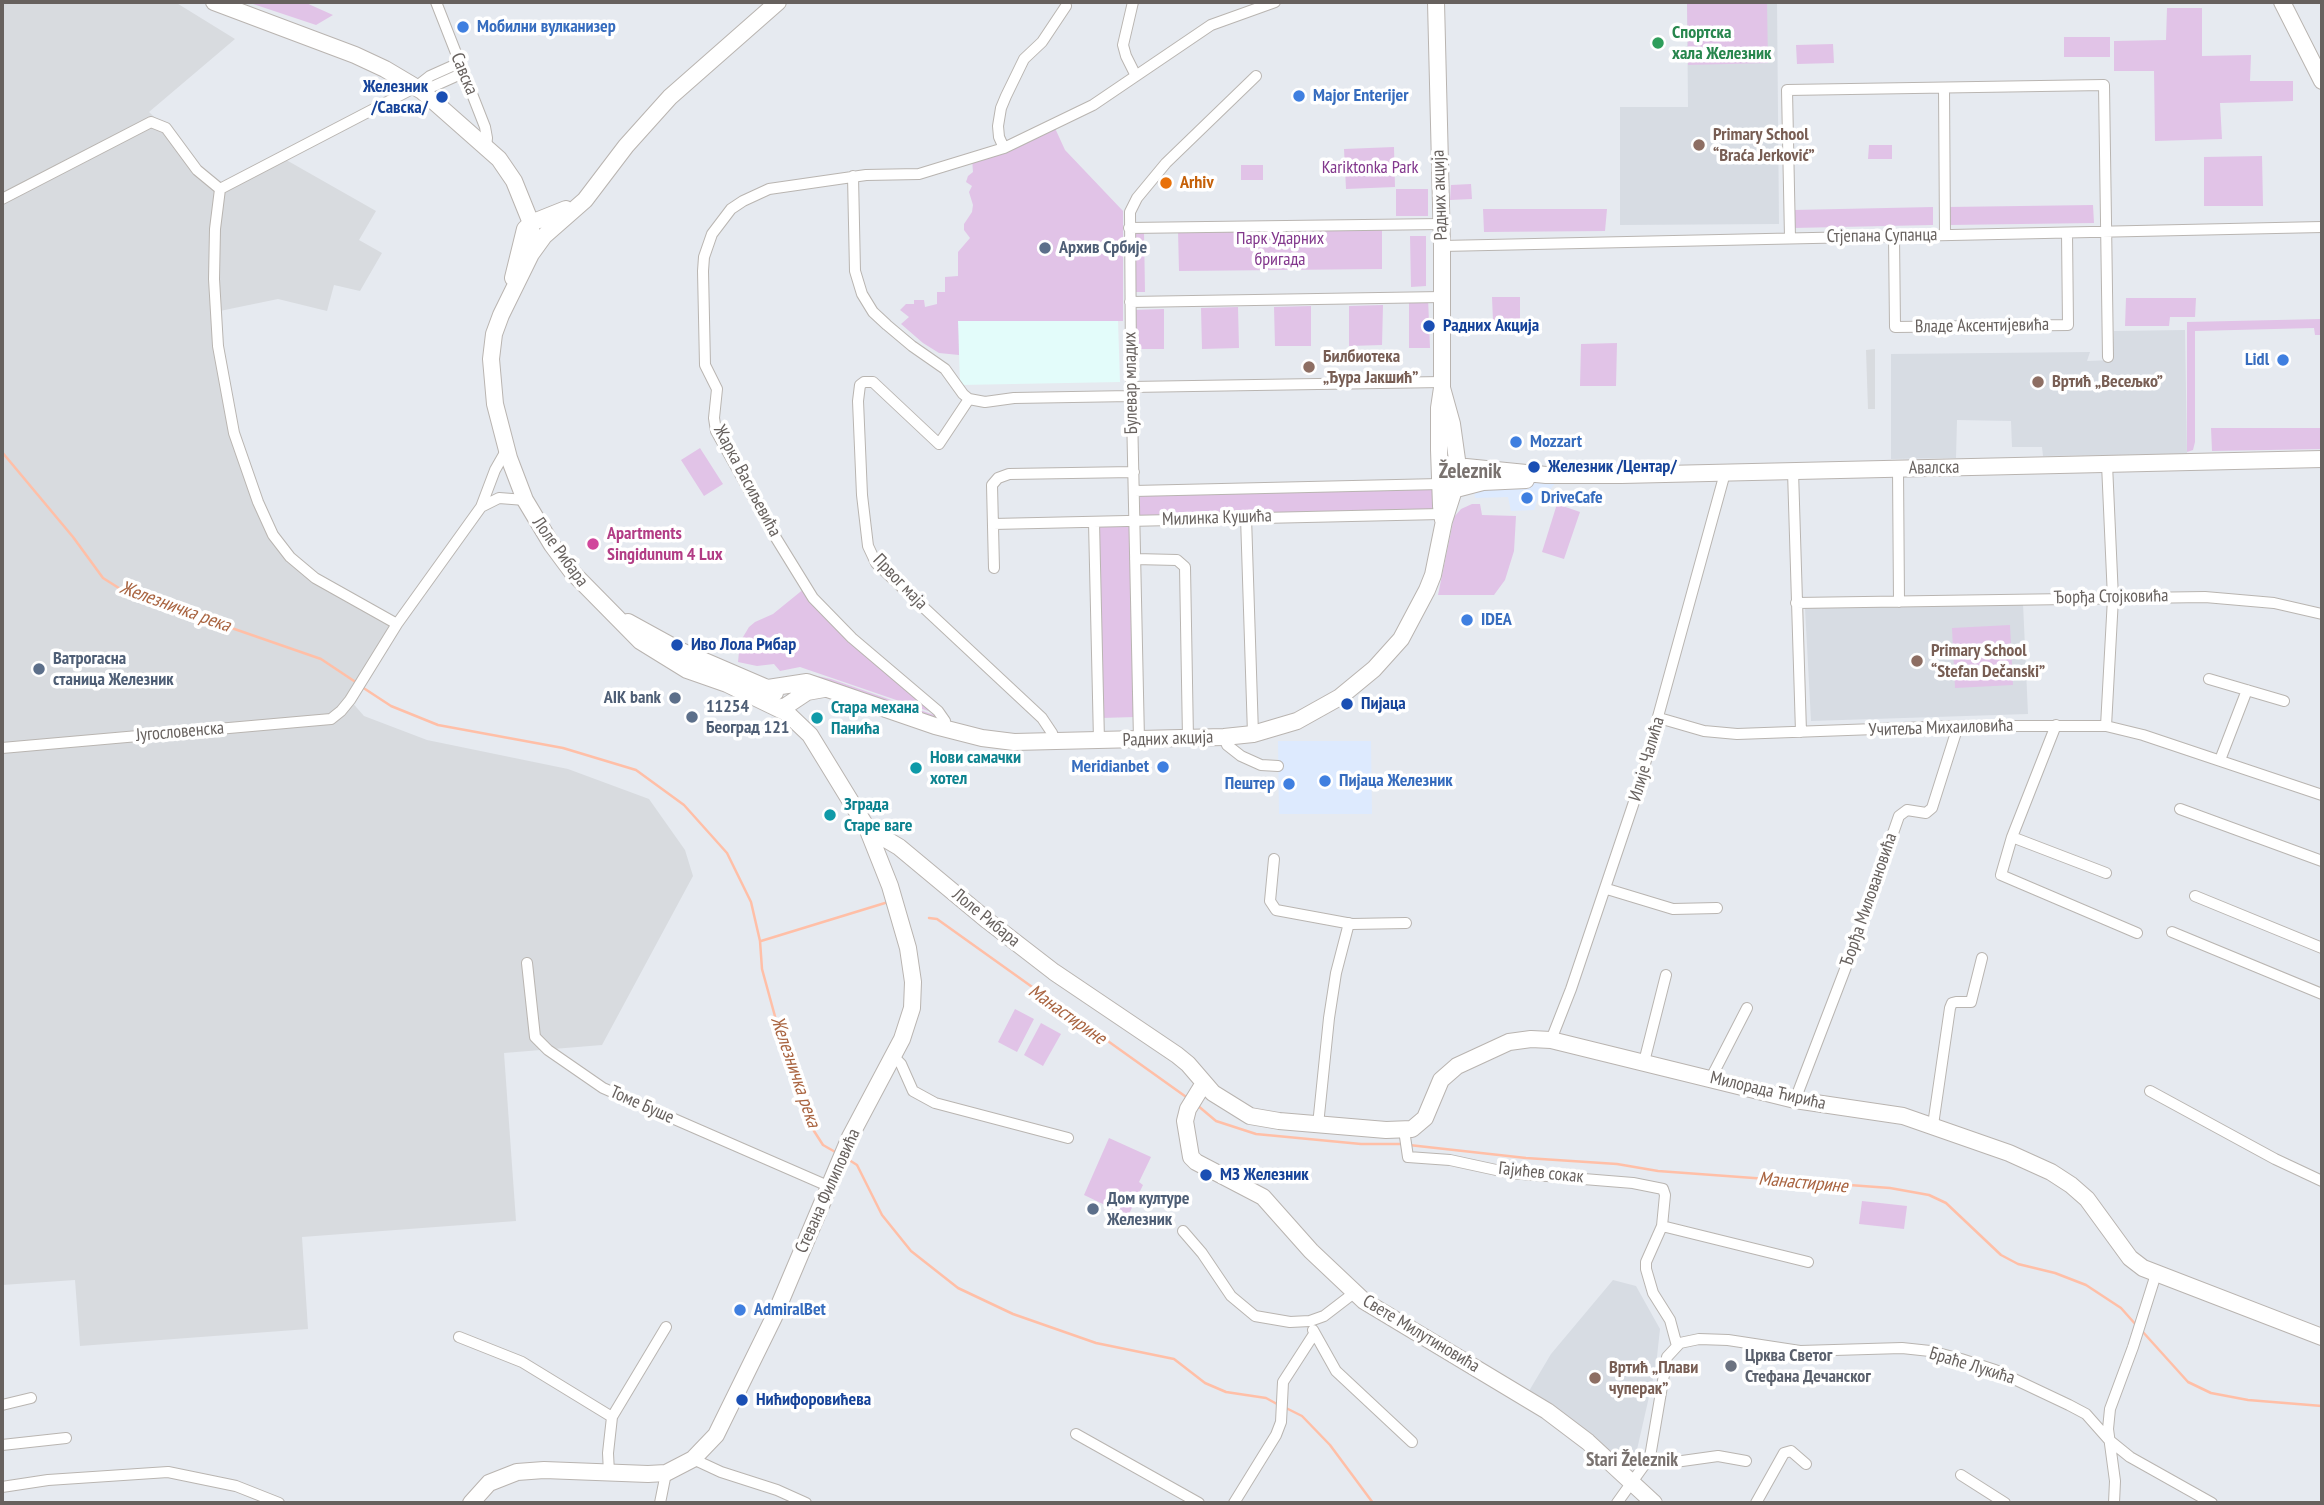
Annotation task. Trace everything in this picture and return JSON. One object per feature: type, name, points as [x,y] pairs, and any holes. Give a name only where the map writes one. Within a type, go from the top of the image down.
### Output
[{"type":"main road","points":[[214,2],[348,52],[416,87],[486,147]]},
{"type":"main road","name":"Лоле Рибара","points":[[778,2],[670,97],[576,210],[532,237],[494,334],[491,359],[495,404],[525,500],[572,572],[640,641],[673,663],[785,702],[813,740],[867,828],[900,848],[1054,972],[1177,1055],[1193,1069],[1196,1096]]},
{"type":"main road","name":"Радних акција","points":[[785,702],[807,682],[944,728],[995,740],[1055,742],[1224,737],[1253,734],[1290,723],[1323,708],[1357,685],[1384,659],[1401,639],[1427,590],[1436,562],[1445,485],[1439,408],[1442,384],[1442,224],[1436,2]]},
{"type":"main road","points":[[2282,2],[2322,81]]},
{"type":"main road","name":"Савска","points":[[486,147],[488,158],[532,237]]},
{"type":"main road","name":"Радних акција","points":[[1442,384],[1459,468]]},
{"type":"main road","points":[[1452,424],[1467,453],[1498,470]]},
{"type":"main road","name":"Авалска","points":[[1459,468],[1473,467],[1546,475],[2322,459]]},
{"type":"main road","points":[[1445,485],[1444,476],[1459,468]]},
{"type":"main road","name":"Авалска","points":[[1445,485],[1522,480],[1546,475]]},
{"type":"main road","name":"Стевана Филиповића","points":[[471,1503],[489,1483],[517,1472],[666,1473],[693,1460],[716,1434],[774,1317],[850,1138],[902,1039],[912,1008],[912,970],[898,911],[867,828]]},
{"type":"main road","name":"Милорада Ћирића","points":[[1404,1134],[1425,1118],[1441,1080],[1457,1066],[1509,1042],[1531,1039],[1551,1040],[1796,1100],[1903,1116],[2009,1153],[2061,1178],[2087,1199],[2130,1258],[2156,1274],[2322,1338]]},
{"type":"main road","points":[[1196,1096],[1228,1104],[1250,1116],[1271,1121],[1404,1134]]},
{"type":"main road","name":"Свете Милутиновића","points":[[1196,1096],[1185,1121],[1191,1157],[1195,1162],[1264,1197],[1311,1251],[1354,1293],[1547,1411],[1588,1442],[1654,1503]]},
{"type":"street","name":"Савска","points":[[436,2],[485,127],[486,147]]},
{"type":"street","points":[[1133,2],[1123,45],[1136,76]]},
{"type":"street","name":"Жарка Васиљевића","points":[[944,728],[945,721],[937,711],[844,631],[813,598],[776,538],[715,427],[717,391],[705,365],[703,271],[708,245],[716,226],[731,209],[757,193],[790,185],[853,176],[927,172],[1004,148],[1075,115],[1211,25],[1275,2]]},
{"type":"street","points":[[1004,148],[998,131],[1000,108],[1024,59],[1042,42],[1066,6]]},
{"type":"street","points":[[220,189],[416,87],[434,86],[461,68]]},
{"type":"street","name":"Булевар младих","points":[[1139,740],[1131,392],[1129,228],[1132,206],[1156,174],[1256,76]]},
{"type":"street","points":[[1790,238],[1787,90],[2104,85],[2108,357]]},
{"type":"street","points":[[1944,88],[1945,234]]},
{"type":"street","points":[[2,199],[151,122],[166,128],[197,170],[220,189]]},
{"type":"street","points":[[853,176],[855,271],[867,303],[873,312],[903,339],[940,365],[958,389],[969,398],[985,402],[1131,392],[1442,384]]},
{"type":"street","points":[[220,189],[215,229],[214,279],[218,346],[234,433],[273,535],[290,557],[314,578],[397,624],[481,508],[495,470],[507,449]]},
{"type":"street","points":[[1129,228],[1442,224]]},
{"type":"street","name":"Стјепана Супанца","points":[[1442,246],[2322,227]]},
{"type":"street","name":"Владе Аксентијевића","points":[[1894,236],[1895,327],[2068,325],[2067,233]]},
{"type":"street","points":[[1130,302],[1442,297]]},
{"type":"street","name":"Првог маја","points":[[969,398],[939,444],[873,383],[864,382],[859,392],[864,517],[870,554],[876,563],[1042,718],[1050,728],[1055,742]]},
{"type":"street","points":[[2106,726],[2113,597],[2107,464]]},
{"type":"street","points":[[1898,469],[1899,602]]},
{"type":"street","points":[[1793,471],[1801,732]]},
{"type":"street","points":[[994,568],[992,485],[1003,475],[1134,472]]},
{"type":"street","name":"Илије Чалића","points":[[1551,1040],[1572,989],[1606,889],[1659,718],[1725,473]]},
{"type":"street","points":[[1134,491],[1445,485]]},
{"type":"street","points":[[481,508],[499,498],[525,500]]},
{"type":"street","points":[[1246,517],[1253,734]]},
{"type":"street","name":"Милинка Кушића","points":[[993,524],[1246,517],[1442,517]]},
{"type":"street","points":[[1094,522],[1099,741]]},
{"type":"street","points":[[1135,559],[1177,560],[1185,567],[1188,739]]},
{"type":"street","name":"Ђорђа Стојковића","points":[[1796,603],[2222,597],[2274,603],[2322,614]]},
{"type":"street","name":"Југословенска","points":[[2,748],[331,719],[341,712],[350,700],[397,624]]},
{"type":"street","points":[[2210,679],[2284,701]]},
{"type":"street","points":[[2220,760],[2247,690]]},
{"type":"street","name":"Учитеља Михаиловића","points":[[1659,718],[1718,733],[1958,726],[2106,726],[2220,760],[2322,795]]},
{"type":"street","points":[[2056,725],[2012,837],[2001,873],[2005,878],[2137,933]]},
{"type":"street","name":"Ђорђа Миловановића","points":[[1796,1100],[1899,816],[1907,810],[1926,813],[1932,808],[1958,726]]},
{"type":"street","points":[[1224,737],[1227,746],[1241,755],[1261,765],[1279,766]]},
{"type":"street","points":[[2180,809],[2322,861]]},
{"type":"street","points":[[2012,837],[2106,873]]},
{"type":"street","points":[[1274,859],[1270,901],[1274,909],[1349,923],[1406,923]]},
{"type":"street","points":[[1606,889],[1673,909],[1717,908]]},
{"type":"street","points":[[2195,896],[2322,948]]},
{"type":"street","points":[[1318,1125],[1329,1018],[1336,973],[1349,923]]},
{"type":"street","points":[[2172,932],[2322,995]]},
{"type":"street","points":[[1933,1125],[1950,1008],[1952,1003],[1972,1002],[1982,958]]},
{"type":"street","name":"Томе Буше","points":[[527,963],[535,1037],[548,1050],[603,1088],[831,1179]]},
{"type":"street","points":[[1644,1062],[1666,975]]},
{"type":"street","points":[[1711,1078],[1747,1008]]},
{"type":"street","points":[[893,1056],[901,1065],[913,1091],[934,1103],[1068,1138]]},
{"type":"street","points":[[2150,1091],[2275,1159],[2322,1181]]},
{"type":"street","name":"Гајићев сокак","points":[[1404,1134],[1408,1157],[1450,1160],[1510,1173],[1584,1178],[1660,1188],[1664,1191],[1662,1226],[1646,1262],[1646,1269],[1653,1293],[1670,1320],[1677,1346]]},
{"type":"street","points":[[1662,1226],[1808,1262]]},
{"type":"street","points":[[1183,1231],[1202,1253],[1231,1296],[1249,1312],[1272,1320],[1310,1321],[1324,1316],[1354,1293]]},
{"type":"street","points":[[2114,1503],[2115,1481],[2109,1440],[2110,1409],[2137,1338],[2156,1274]]},
{"type":"street","points":[[1310,1321],[1314,1334],[1336,1371],[1412,1442]]},
{"type":"street","points":[[609,1473],[612,1417],[666,1327]]},
{"type":"street","points":[[1234,1503],[1276,1435],[1281,1418],[1282,1387],[1290,1369],[1314,1334]]},
{"type":"street","points":[[459,1337],[523,1362],[612,1417]]},
{"type":"street","name":"Браће Лукића","points":[[1677,1346],[1688,1340],[1699,1339],[1728,1340],[1800,1351],[1902,1348],[1930,1352],[1995,1370],[2086,1414],[2109,1440],[2130,1457],[2212,1503]]},
{"type":"street","points":[[1617,1503],[1650,1457],[1667,1357],[1677,1346]]},
{"type":"street","points":[[2,1405],[31,1398]]},
{"type":"street","points":[[2086,1414],[2099,1415],[2110,1409]]},
{"type":"street","points":[[1076,1434],[1199,1503]]},
{"type":"street","points":[[2,1445],[66,1438]]},
{"type":"street","points":[[1756,1503],[1784,1452],[1791,1451],[1806,1464]]},
{"type":"street","points":[[1650,1457],[1675,1462],[1718,1456],[1746,1461]]},
{"type":"street","points":[[693,1460],[806,1503]]},
{"type":"street","points":[[2,1487],[48,1480],[169,1472],[236,1486],[279,1503]]},
{"type":"street","points":[[660,1503],[666,1473]]},
{"type":"street","points":[[1961,1475],[2005,1503]]},
{"type":"shaded area","points":[[2,2],[175,2],[235,39],[149,112],[220,189],[281,157],[376,211],[359,240],[382,253],[360,291],[334,285],[327,311],[278,299],[215,312],[245,469],[290,557],[397,624],[350,700],[364,716],[427,740],[568,769],[649,799],[685,850],[693,876],[602,1045],[504,1053],[516,1221],[302,1237],[308,1329],[80,1346],[75,1280],[2,1285]]},
{"type":"shaded area","name":"Primary School “Braća Jerković”","points":[[1687,2],[1777,2],[1779,224],[1620,225],[1620,107],[1688,107]]},
{"type":"shaded area","points":[[958,321],[1118,321],[1120,382],[960,385]]},
{"type":"shaded area","name":"Вртић „Весељко”","points":[[2185,330],[2187,454],[2043,456],[2042,447],[2012,447],[2011,421],[1957,420],[1956,458],[1891,459],[1891,354],[2090,352],[2087,361],[2113,360],[2114,331]]},
{"type":"shaded area","points":[[1875,349],[1875,409],[1868,409],[1866,350]]},
{"type":"shaded area","points":[[1558,479],[1550,490],[1539,496],[1534,510],[1511,511],[1508,497],[1475,498],[1474,488]]},
{"type":"shaded area","name":"Primary School “Stefan Dečanski”","points":[[2023,603],[2028,714],[1811,721],[1805,608]]},
{"type":"shaded area","name":"Пијаца Железник","points":[[1278,741],[1371,741],[1372,814],[1279,814]]},
{"type":"shaded area","name":"Вртић „Плави чуперак”","points":[[1613,1280],[1636,1286],[1660,1329],[1656,1366],[1636,1454],[1623,1457],[1609,1451],[1563,1413],[1529,1391],[1551,1354]]},
{"type":"green space","points":[[247,2],[304,2],[333,15],[316,25]]},
{"type":"green space","points":[[1687,2],[1767,2],[1768,63],[1688,65]]},
{"type":"green space","points":[[2167,8],[2202,8],[2202,56],[2251,55],[2250,81],[2293,81],[2293,101],[2220,103],[2222,139],[2155,141],[2154,71],[2114,71],[2114,41],[2166,40]]},
{"type":"green space","points":[[2064,37],[2110,37],[2110,57],[2064,57]]},
{"type":"green space","points":[[1833,44],[1834,63],[1797,64],[1796,45]]},
{"type":"green space","points":[[1054,126],[1065,150],[1123,211],[1123,321],[958,321],[959,355],[939,353],[901,324],[909,317],[900,310],[906,304],[914,304],[914,300],[924,300],[925,307],[937,304],[937,292],[945,292],[945,277],[958,276],[958,252],[970,238],[964,230],[964,224],[973,205],[969,192],[972,186],[966,182],[973,172],[972,159]]},
{"type":"green space","points":[[1869,145],[1892,145],[1892,159],[1868,159]]},
{"type":"green space","name":"Kariktonka Park","points":[[1394,147],[1395,187],[1346,189],[1344,149]]},
{"type":"green space","points":[[2262,156],[2263,206],[2204,206],[2204,157]]},
{"type":"green space","points":[[1241,165],[1263,165],[1263,180],[1241,180]]},
{"type":"green space","points":[[1471,184],[1472,199],[1450,200],[1451,185]]},
{"type":"green space","points":[[1396,189],[1428,189],[1428,216],[1396,216]]},
{"type":"green space","points":[[2093,205],[2094,223],[1949,225],[1948,207]]},
{"type":"green space","points":[[1933,207],[1933,225],[1793,228],[1793,210]]},
{"type":"green space","points":[[1483,209],[1607,209],[1605,231],[1484,232]]},
{"type":"green space","name":"Парк Ударних бригада","points":[[1382,228],[1382,269],[1179,271],[1178,230]]},
{"type":"green space","points":[[1132,231],[1144,231],[1145,292],[1133,292]]},
{"type":"green space","points":[[1410,236],[1426,236],[1426,286],[1411,287]]},
{"type":"green space","points":[[1409,297],[1428,297],[1430,348],[1409,348]]},
{"type":"green space","points":[[1492,297],[1520,297],[1520,321],[1493,321]]},
{"type":"green space","points":[[2126,298],[2196,298],[2195,317],[2170,317],[2169,326],[2125,326]]},
{"type":"green space","points":[[1383,305],[1382,345],[1349,346],[1349,306]]},
{"type":"green space","points":[[1311,306],[1311,346],[1275,346],[1274,307]]},
{"type":"green space","points":[[1238,307],[1239,348],[1202,349],[1201,308]]},
{"type":"green space","points":[[1164,309],[1164,349],[1134,349],[1133,310]]},
{"type":"green space","points":[[2322,319],[2322,335],[2315,335],[2314,328],[2195,331],[2195,442],[2193,450],[2187,452],[2187,322]]},
{"type":"green space","points":[[1617,343],[1616,386],[1580,386],[1581,344]]},
{"type":"green space","points":[[2211,428],[2322,428],[2322,449],[2212,451]]},
{"type":"green space","points":[[700,448],[723,484],[704,496],[681,460]]},
{"type":"green space","points":[[1432,487],[1433,511],[1140,517],[1140,494]]},
{"type":"green space","points":[[1480,504],[1482,515],[1516,516],[1514,551],[1505,580],[1494,595],[1438,595],[1454,517],[1461,509]]},
{"type":"green space","points":[[1557,504],[1580,512],[1564,559],[1542,552]]},
{"type":"green space","points":[[1129,523],[1135,717],[1101,718],[1097,524]]},
{"type":"green space","points":[[805,588],[940,715],[800,667],[780,671],[774,664],[757,666],[738,662],[740,642],[749,627],[773,614]]},
{"type":"green space","points":[[2010,625],[2013,685],[1955,688],[1952,628]]},
{"type":"green space","points":[[808,674],[831,679],[940,719],[808,677]]},
{"type":"green space","points":[[1015,1009],[1034,1019],[1017,1052],[998,1042]]},
{"type":"green space","points":[[1041,1023],[1061,1034],[1043,1066],[1024,1055]]},
{"type":"green space","points":[[1109,1138],[1151,1157],[1139,1182],[1143,1185],[1128,1216],[1084,1195]]},
{"type":"green space","points":[[1862,1201],[1907,1206],[1904,1229],[1859,1224]]},
{"type":"waterway","name":"Железничка река","points":[[2,452],[73,537],[103,578],[122,590],[321,659],[357,683]]},
{"type":"waterway","name":"Железничка река","points":[[362,687],[391,706],[438,725],[563,748],[636,770],[684,805],[727,853],[751,902],[760,941],[762,969],[787,1060],[814,1131],[823,1145],[837,1153]]},
{"type":"waterway","name":"Манастирине","points":[[761,941],[885,903]]},
{"type":"waterway","name":"Манастирине","points":[[929,918],[937,919],[1189,1099]]},
{"type":"waterway","name":"Манастирине","points":[[1197,1105],[1216,1121],[1256,1134],[1361,1144],[1403,1144]]},
{"type":"waterway","name":"Манастирине","points":[[1409,1145],[1526,1158],[1617,1164],[1658,1171],[1890,1188],[1929,1195],[1946,1203],[2001,1255],[2018,1264],[2055,1273],[2086,1285],[2121,1308],[2137,1326]]},
{"type":"waterway","name":"Железничка река","points":[[846,1158],[857,1165],[882,1215],[911,1251],[958,1288],[1013,1314],[1096,1343],[1174,1359],[1205,1383],[1226,1392],[1266,1398],[1277,1404]]},
{"type":"waterway","name":"Манастирине","points":[[2142,1331],[2188,1382],[2211,1393],[2248,1400],[2322,1406]]},
{"type":"waterway","name":"Железничка река","points":[[1286,1408],[1302,1416],[1330,1445],[1373,1503]]},
{"type":"place","name":"Мобилни вулканизер","points":[[463,27]]},
{"type":"place","name":"Спортска хала Железник","points":[[1658,43]]},
{"type":"place","name":"Major Enterijer","points":[[1299,96]]},
{"type":"place","name":"Железник /Савска/","points":[[442,97]]},
{"type":"place","name":"Primary School “Braća Jerković”","points":[[1699,145]]},
{"type":"place","name":"Arhiv","points":[[1166,183]]},
{"type":"place","name":"Архив Србије","points":[[1045,248]]},
{"type":"place","name":"Радних Акција","points":[[1429,326]]},
{"type":"place","name":"Lidl","points":[[2283,360]]},
{"type":"place","name":"Билбиотека „Ђура Јакшић”","points":[[1309,367]]},
{"type":"place","name":"Вртић „Весељко”","points":[[2038,382]]},
{"type":"place","name":"Mozzart","points":[[1516,442]]},
{"type":"place","name":"Железник /Центар/","points":[[1534,467]]},
{"type":"place","name":"DriveCafe","points":[[1527,498]]},
{"type":"place","name":"Apartments Singidunum 4 Lux","points":[[593,544]]},
{"type":"place","name":"IDEA","points":[[1467,620]]},
{"type":"place","name":"Иво Лола Рибар","points":[[677,645]]},
{"type":"place","name":"Primary School “Stefan Dečanski”","points":[[1917,661]]},
{"type":"place","name":"Ватрогасна станица Железник","points":[[39,669]]},
{"type":"place","name":"AIK bank","points":[[675,698]]},
{"type":"place","name":"Пијаца","points":[[1347,704]]},
{"type":"place","name":"11254 Београд 121","points":[[692,717]]},
{"type":"place","name":"Стара механа Панића","points":[[817,718]]},
{"type":"place","name":"Meridianbet","points":[[1163,767]]},
{"type":"place","name":"Нови самачки хотел","points":[[916,768]]},
{"type":"place","name":"Пијаца Железник","points":[[1325,781]]},
{"type":"place","name":"Пештер","points":[[1289,784]]},
{"type":"place","name":"Зграда Старе ваге","points":[[830,815]]},
{"type":"place","name":"МЗ Железник","points":[[1206,1175]]},
{"type":"place","name":"Дом културе Железник","points":[[1093,1209]]},
{"type":"place","name":"AdmiralBet","points":[[740,1310]]},
{"type":"place","name":"Црква Светог Стефана Дечанског","points":[[1731,1366]]},
{"type":"place","name":"Вртић „Плави чуперак”","points":[[1595,1378]]},
{"type":"place","name":"Нићифоровићева","points":[[742,1400]]},
{"type":"district","name":"Železnik","points":[[1470,472]]},
{"type":"district","name":"Stari Železnik","points":[[1632,1461]]}]
